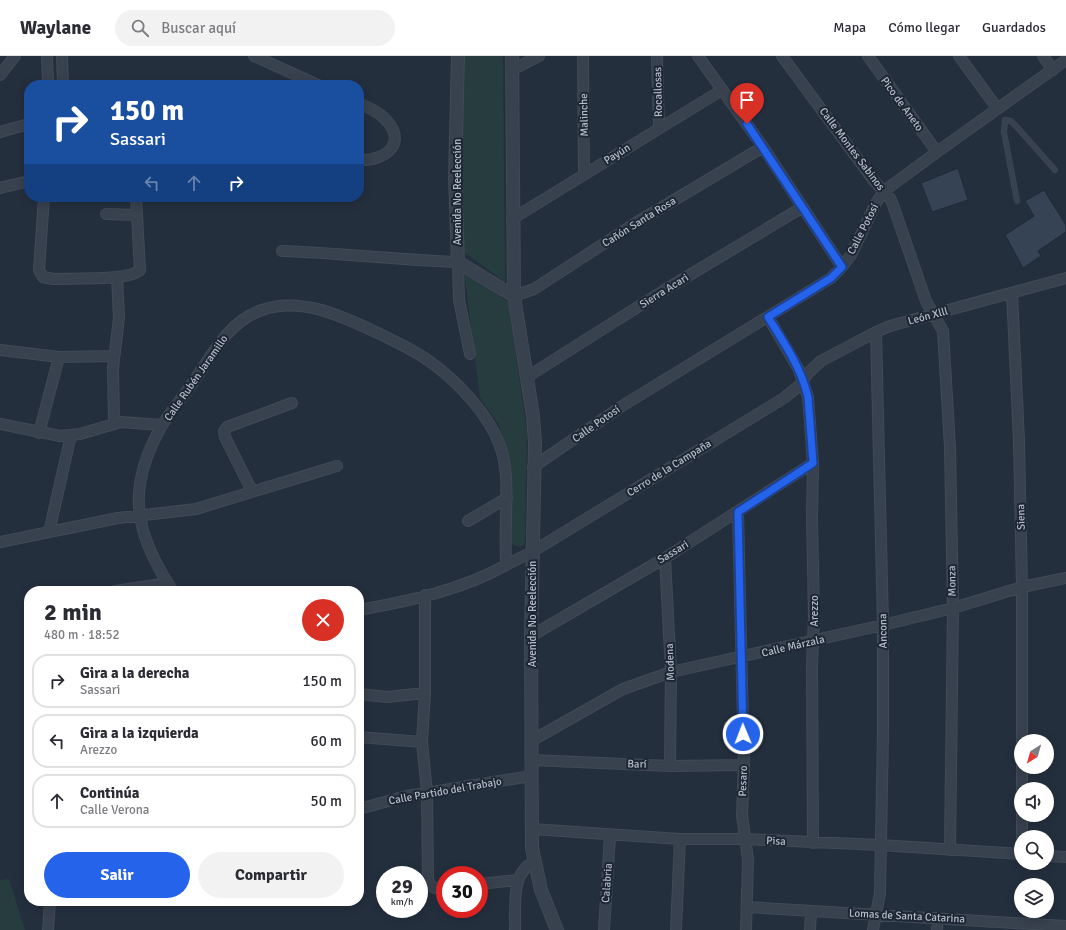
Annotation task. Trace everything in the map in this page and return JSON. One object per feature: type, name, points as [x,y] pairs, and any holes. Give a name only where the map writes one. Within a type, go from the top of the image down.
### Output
[{"type":"street","points":[[0,75],[15,56]]},
{"type":"street","points":[[46,56],[48,80]]},
{"type":"street","points":[[62,56],[64,80]]},
{"type":"street","points":[[254,56],[307,80]]},
{"type":"street","name":"Avenida No Reelección","points":[[458,56],[455,177],[458,262]]},
{"type":"street","name":"Avenida No Reelección","points":[[512,56],[512,219],[514,296],[533,416],[531,636],[532,829],[534,862],[541,890],[557,930]]},
{"type":"street","points":[[512,70],[539,56]]},
{"type":"street","name":"Malinche","points":[[583,56],[584,174]]},
{"type":"street","name":"Rocallosas","points":[[657,56],[659,128]]},
{"type":"street","points":[[698,56],[763,147],[842,267]]},
{"type":"street","name":"Calle Montes Sabinos","points":[[782,56],[893,205],[926,301],[934,315]]},
{"type":"street","name":"Pico de Aneto","points":[[868,56],[937,152]]},
{"type":"street","points":[[959,56],[997,108]]},
{"type":"street","points":[[1043,56],[1053,70]]},
{"type":"street","name":"Calle Potosí","points":[[533,467],[622,406],[831,278],[851,255],[876,203],[884,192],[997,108],[1066,60]]},
{"type":"street","name":"Payún","points":[[512,219],[722,90]]},
{"type":"street","points":[[364,106],[383,117],[392,130],[394,142],[390,150],[382,157],[364,160]]},
{"type":"street","points":[[0,132],[24,125]]},
{"type":"street","name":"Cañón Santa Rosa","points":[[514,296],[534,289],[634,224],[763,147]]},
{"type":"street","points":[[0,188],[24,181]]},
{"type":"street","points":[[44,202],[39,258],[41,275],[53,278],[117,277],[136,274],[141,268],[136,202]]},
{"type":"street","name":"Sierra Acari","points":[[528,377],[663,291],[803,207]]},
{"type":"street","points":[[106,214],[136,215]]},
{"type":"street","points":[[282,251],[458,262],[514,296]]},
{"type":"street","points":[[458,262],[459,300],[470,354]]},
{"type":"street","points":[[114,423],[114,356],[119,318],[117,277]]},
{"type":"street","name":"León Xlll","points":[[803,380],[820,361],[890,326],[1066,278]]},
{"type":"street","name":"Siena","points":[[1012,293],[1019,442],[1022,587],[1022,734]]},
{"type":"street","name":"Calle Rubén Jaramillo","points":[[170,586],[148,543],[138,514],[137,502],[141,473],[148,454],[162,425],[220,340],[234,326],[254,313],[267,308],[291,305],[309,307],[346,319],[411,349],[429,360],[462,390],[484,418],[500,446],[505,466],[507,498],[506,565]]},
{"type":"street","name":"Monza","points":[[934,315],[943,331],[950,447],[953,608],[950,850]]},
{"type":"street","name":"Arezzo","points":[[768,317],[793,359],[803,380],[808,397],[813,463],[813,843]]},
{"type":"street","name":"Ancona","points":[[873,930],[880,893],[883,733],[883,625],[876,332]]},
{"type":"street","points":[[0,350],[59,357],[114,356]]},
{"type":"street","points":[[39,433],[59,357]]},
{"type":"street","name":"Cerro de la Campaña","points":[[532,552],[784,398],[803,380]]},
{"type":"street","points":[[252,491],[224,438],[224,431],[227,427],[292,403]]},
{"type":"street","points":[[0,424],[39,433],[71,435],[89,432],[114,423],[128,422],[162,425]]},
{"type":"street","points":[[49,532],[71,435]]},
{"type":"street","name":"Sassari","points":[[531,636],[665,558],[813,463]]},
{"type":"street","points":[[0,542],[138,514],[196,509],[337,466]]},
{"type":"street","points":[[468,521],[507,498]]},
{"type":"street","name":"Pesaro","points":[[738,512],[744,765],[742,815],[748,860],[746,930]]},
{"type":"street","points":[[364,609],[425,595],[477,580],[532,552]]},
{"type":"street","name":"Modena","points":[[665,558],[671,672],[670,766]]},
{"type":"street","name":"Calle Márzala","points":[[531,741],[623,689],[671,672],[742,658],[883,625],[953,608],[1022,587],[1066,578]]},
{"type":"street","points":[[425,595],[425,693],[422,742],[427,792],[428,879],[430,886],[436,888]]},
{"type":"street","points":[[364,695],[387,697],[425,693]]},
{"type":"street","points":[[364,737],[422,742]]},
{"type":"street","name":"Barí","points":[[531,760],[670,766],[744,765]]},
{"type":"street","name":"Calle Partido del Trabajo","points":[[364,808],[427,792],[531,776]]},
{"type":"street","name":"Pisa","points":[[532,829],[610,836],[680,839],[744,839],[880,845],[1014,854]]},
{"type":"street","name":"Calabria","points":[[604,930],[610,836]]},
{"type":"street","points":[[676,930],[680,839]]},
{"type":"street","points":[[1054,856],[1066,857]]},
{"type":"street","points":[[515,930],[518,880],[522,870],[534,862]]},
{"type":"street","points":[[488,883],[518,880]]},
{"type":"street","points":[[48,930],[50,906]]},
{"type":"street","name":"Lomas de Santa Catarina","points":[[747,907],[1066,926]]},
{"type":"street","points":[[810,930],[811,911]]},
{"type":"street","points":[[937,930],[938,918]]},
{"type":"lane","points":[[997,108],[1005,120],[1016,126],[1055,170]]},
{"type":"lane","points":[[1005,120],[1004,132],[1017,201]]},
{"type":"green space","points":[[461,56],[503,56],[505,282],[461,250]]},
{"type":"green space","points":[[464,271],[508,302],[527,431],[525,544],[520,547],[511,544],[508,537],[509,461],[499,425],[480,398]]},
{"type":"green space","points":[[9,879],[25,930],[0,930],[0,880]]},
{"type":"building","points":[[958,168],[968,200],[932,212],[921,183]]},
{"type":"building","points":[[1044,190],[1066,225],[1066,232],[1038,251],[1041,256],[1023,268],[1005,235],[1034,216],[1025,201]]},
{"type":"route","points":[[743,734],[738,512],[813,463],[806,388],[799,370],[768,317],[831,278],[842,267],[747,124]]}]
